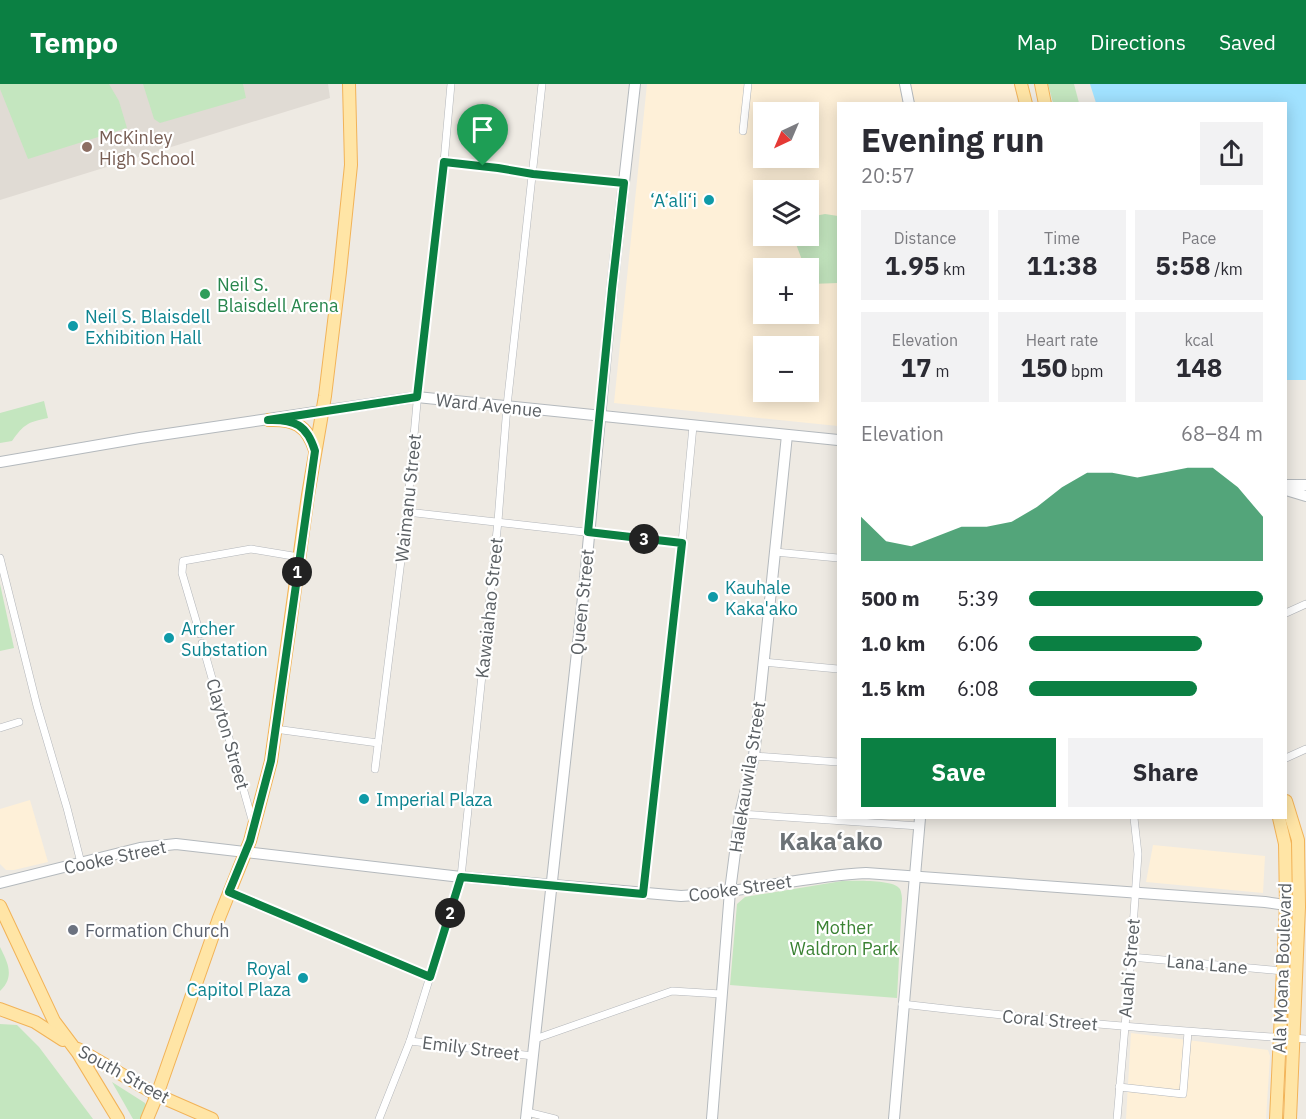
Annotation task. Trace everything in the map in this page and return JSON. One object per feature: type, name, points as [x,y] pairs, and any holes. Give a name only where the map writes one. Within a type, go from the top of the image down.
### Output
[{"type":"main road","points":[[147,1119],[244,854],[267,781],[322,411],[340,272],[351,165],[349,84]]},
{"type":"main road","points":[[1021,84],[1026,102]]},
{"type":"main road","points":[[1041,84],[1045,102]]},
{"type":"main road","points":[[268,420],[290,421],[300,426],[309,434],[315,451]]},
{"type":"main road","name":"Ala Moana Boulevard","points":[[1287,803],[1302,839],[1302,908],[1290,1119]]},
{"type":"main road","name":"Ala Moana Boulevard","points":[[1276,1119],[1293,1038],[1283,971],[1286,905],[1285,844],[1279,819]]},
{"type":"main road","points":[[0,906],[54,1021],[78,1053],[118,1119]]},
{"type":"main road","name":"South Street","points":[[0,1009],[36,1022],[102,1064],[157,1095],[212,1119]]},
{"type":"street","name":"Waimanu Street","points":[[375,769],[407,512],[417,397],[451,84]]},
{"type":"street","name":"Kawaiahao Street","points":[[380,1119],[410,1041],[461,877],[498,521],[507,406],[542,84]]},
{"type":"street","name":"Queen Street","points":[[526,1115],[584,589],[612,289],[635,84]]},
{"type":"street","points":[[743,131],[748,84]]},
{"type":"street","points":[[905,84],[909,102]]},
{"type":"street","points":[[444,162],[624,183]]},
{"type":"street","name":"Ward Avenue","points":[[0,462],[140,438],[417,397],[837,440]]},
{"type":"street","points":[[643,894],[693,426]]},
{"type":"street","name":"Halekauwila Street","points":[[712,1119],[730,891],[740,814],[754,756],[787,435]]},
{"type":"street","points":[[1287,485],[1306,485]]},
{"type":"street","points":[[1287,490],[1306,496]]},
{"type":"street","points":[[407,512],[682,543]]},
{"type":"street","points":[[200,634],[182,573],[183,561],[251,549],[299,557]]},
{"type":"street","points":[[775,552],[837,558]]},
{"type":"street","points":[[0,558],[37,706],[81,863]]},
{"type":"street","points":[[1287,613],[1306,604]]},
{"type":"street","name":"Clayton Street","points":[[202,643],[254,825]]},
{"type":"street","points":[[763,662],[837,669]]},
{"type":"street","points":[[0,728],[19,722]]},
{"type":"street","points":[[275,729],[378,743]]},
{"type":"street","points":[[1287,758],[1306,749]]},
{"type":"street","points":[[754,756],[837,762]]},
{"type":"street","points":[[740,814],[837,818]]},
{"type":"street","points":[[852,819],[919,822],[894,1119]]},
{"type":"street","name":"Auahi Street","points":[[1117,1119],[1138,854],[1134,819]]},
{"type":"street","name":"Cooke Street","points":[[0,883],[140,849],[176,844],[244,854],[643,894],[681,896],[730,891],[828,875],[867,873],[1302,908]]},
{"type":"street","points":[[229,892],[430,977]]},
{"type":"street","name":"Lana Lane","points":[[1131,957],[1283,971]]},
{"type":"street","points":[[535,1039],[672,991],[721,994]]},
{"type":"street","name":"Coral Street","points":[[902,1004],[1005,1017],[1293,1038]]},
{"type":"street","points":[[1119,1087],[1183,1094],[1188,1032]]},
{"type":"street","name":"Emily Street","points":[[410,1041],[533,1056]]},
{"type":"street","points":[[526,1115],[555,1119]]},
{"type":"shaded area","name":"McKinley High School","points":[[0,84],[328,84],[330,98],[0,200]]},
{"type":"shaded area","points":[[647,84],[1014,84],[1018,102],[837,102],[837,426],[614,403]]},
{"type":"shaded area","points":[[30,800],[48,862],[6,870],[0,864],[0,809]]},
{"type":"shaded area","points":[[1153,845],[1265,856],[1263,893],[1146,882]]},
{"type":"shaded area","points":[[1131,1033],[1268,1050],[1270,1056],[1266,1119],[1126,1119]]},
{"type":"green space","points":[[0,84],[109,84],[119,101],[127,128],[28,159]]},
{"type":"green space","points":[[143,84],[243,84],[246,98],[160,123],[154,119]]},
{"type":"green space","points":[[1048,84],[1074,84],[1079,102],[1053,102]]},
{"type":"green space","points":[[819,215],[837,216],[837,283],[819,284],[819,258],[801,258],[797,246],[819,246]]},
{"type":"green space","points":[[44,401],[48,418],[27,425],[12,441],[0,443],[0,413]]},
{"type":"green space","points":[[0,584],[14,648],[0,651]]},
{"type":"green space","name":"Mother Waldron Park","points":[[842,881],[882,882],[900,889],[902,899],[897,998],[730,985],[737,904],[745,897]]},
{"type":"green space","points":[[0,947],[9,975],[5,986],[0,991]]},
{"type":"green space","points":[[0,1024],[17,1025],[39,1047],[93,1119],[0,1119]]},
{"type":"green space","points":[[112,1082],[145,1103],[147,1107],[143,1119],[133,1119]]},
{"type":"water","points":[[1090,84],[1306,84],[1306,380],[1287,380],[1287,102],[1096,102]]},
{"type":"place","name":"McKinley High School","points":[[87,147]]},
{"type":"place","name":"‘A‘ali‘i","points":[[709,200]]},
{"type":"place","name":"Neil S. Blaisdell Arena","points":[[205,294]]},
{"type":"place","name":"Neil S. Blaisdell Exhibition Hall","points":[[73,326]]},
{"type":"place","name":"Kauhale Kaka'ako","points":[[713,597]]},
{"type":"place","name":"Archer Substation","points":[[169,638]]},
{"type":"place","name":"Imperial Plaza","points":[[364,799]]},
{"type":"place","name":"Formation Church","points":[[73,930]]},
{"type":"place","name":"Royal Capitol Plaza","points":[[303,978]]},
{"type":"district","name":"Kaka‘ako","points":[[831,841]]},
{"type":"route","points":[[444,162],[483,166],[533,174],[624,183],[588,532],[682,543],[643,894],[461,877],[430,977],[229,892],[250,841],[271,761],[315,451],[309,434],[300,426],[290,421],[268,420],[417,397],[444,162]]}]
